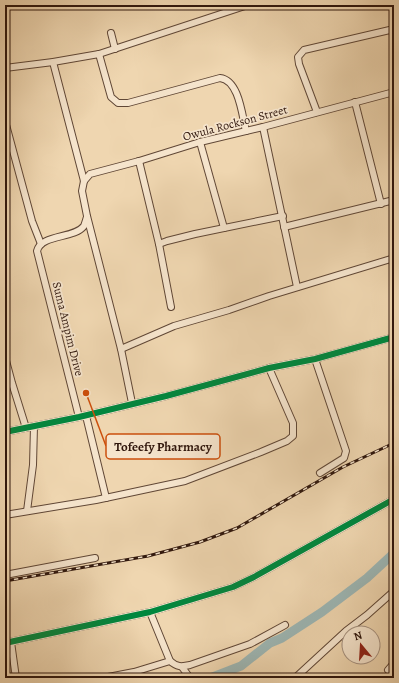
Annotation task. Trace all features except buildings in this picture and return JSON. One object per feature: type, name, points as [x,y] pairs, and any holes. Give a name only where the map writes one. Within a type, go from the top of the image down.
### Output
[{"type":"street","points":[[5,68],[99,54],[243,6]]},
{"type":"street","points":[[317,112],[299,64],[298,57],[304,50],[394,29]]},
{"type":"street","points":[[111,33],[115,49]]},
{"type":"street","points":[[99,54],[111,97],[118,103],[128,103],[220,78],[225,79],[234,87],[246,131]]},
{"type":"street","points":[[53,62],[84,181],[82,191],[87,216],[121,349],[132,403]]},
{"type":"street","name":"Owula Rockson Street","points":[[84,181],[90,174],[139,161],[200,142],[394,92]]},
{"type":"street","points":[[355,102],[381,204]]},
{"type":"street","name":"Suma Ampim Drive","points":[[5,121],[7,136],[40,245],[38,251],[39,258],[106,498]]},
{"type":"street","points":[[263,127],[297,287]]},
{"type":"street","points":[[200,142],[224,228]]},
{"type":"street","points":[[139,161],[159,244],[171,307]]},
{"type":"street","points":[[284,227],[394,200]]},
{"type":"street","points":[[40,245],[78,231],[84,226],[87,216]]},
{"type":"street","points":[[159,244],[195,234],[283,216]]},
{"type":"street","points":[[121,349],[174,326],[394,258]]},
{"type":"street","points":[[5,432],[166,396],[269,368],[315,359],[394,337]]},
{"type":"street","points":[[5,357],[26,428]]},
{"type":"street","points":[[315,359],[346,452],[344,458],[320,473]]},
{"type":"street","points":[[5,515],[106,498],[185,481],[287,441],[293,436],[293,423],[269,368]]},
{"type":"street","points":[[26,512],[33,466],[34,426]]},
{"type":"street","points":[[16,678],[8,643],[150,612],[233,588],[254,578],[394,499]]},
{"type":"street","points":[[5,575],[95,558]]},
{"type":"street","points":[[295,678],[346,631],[394,591]]},
{"type":"street","points":[[150,612],[170,661],[182,667],[190,678]]},
{"type":"street","points":[[182,667],[250,644],[285,625]]},
{"type":"street","points":[[103,678],[134,672],[170,661]]},
{"type":"street","points":[[388,670],[394,663]]},
{"type":"waterway","points":[[210,678],[241,666],[270,643],[282,638],[322,612],[367,578],[394,553]]},
{"type":"railway","points":[[5,581],[148,556],[200,542],[237,528],[343,467],[394,443]]},
{"type":"cycle path","points":[[5,432],[79,417],[166,396],[269,368],[315,359],[394,337]]},
{"type":"cycle path","points":[[5,643],[150,612],[233,587],[254,577],[394,499]]},
{"type":"place","name":"Tofeefy Pharmacy","points":[[86,393]]}]
